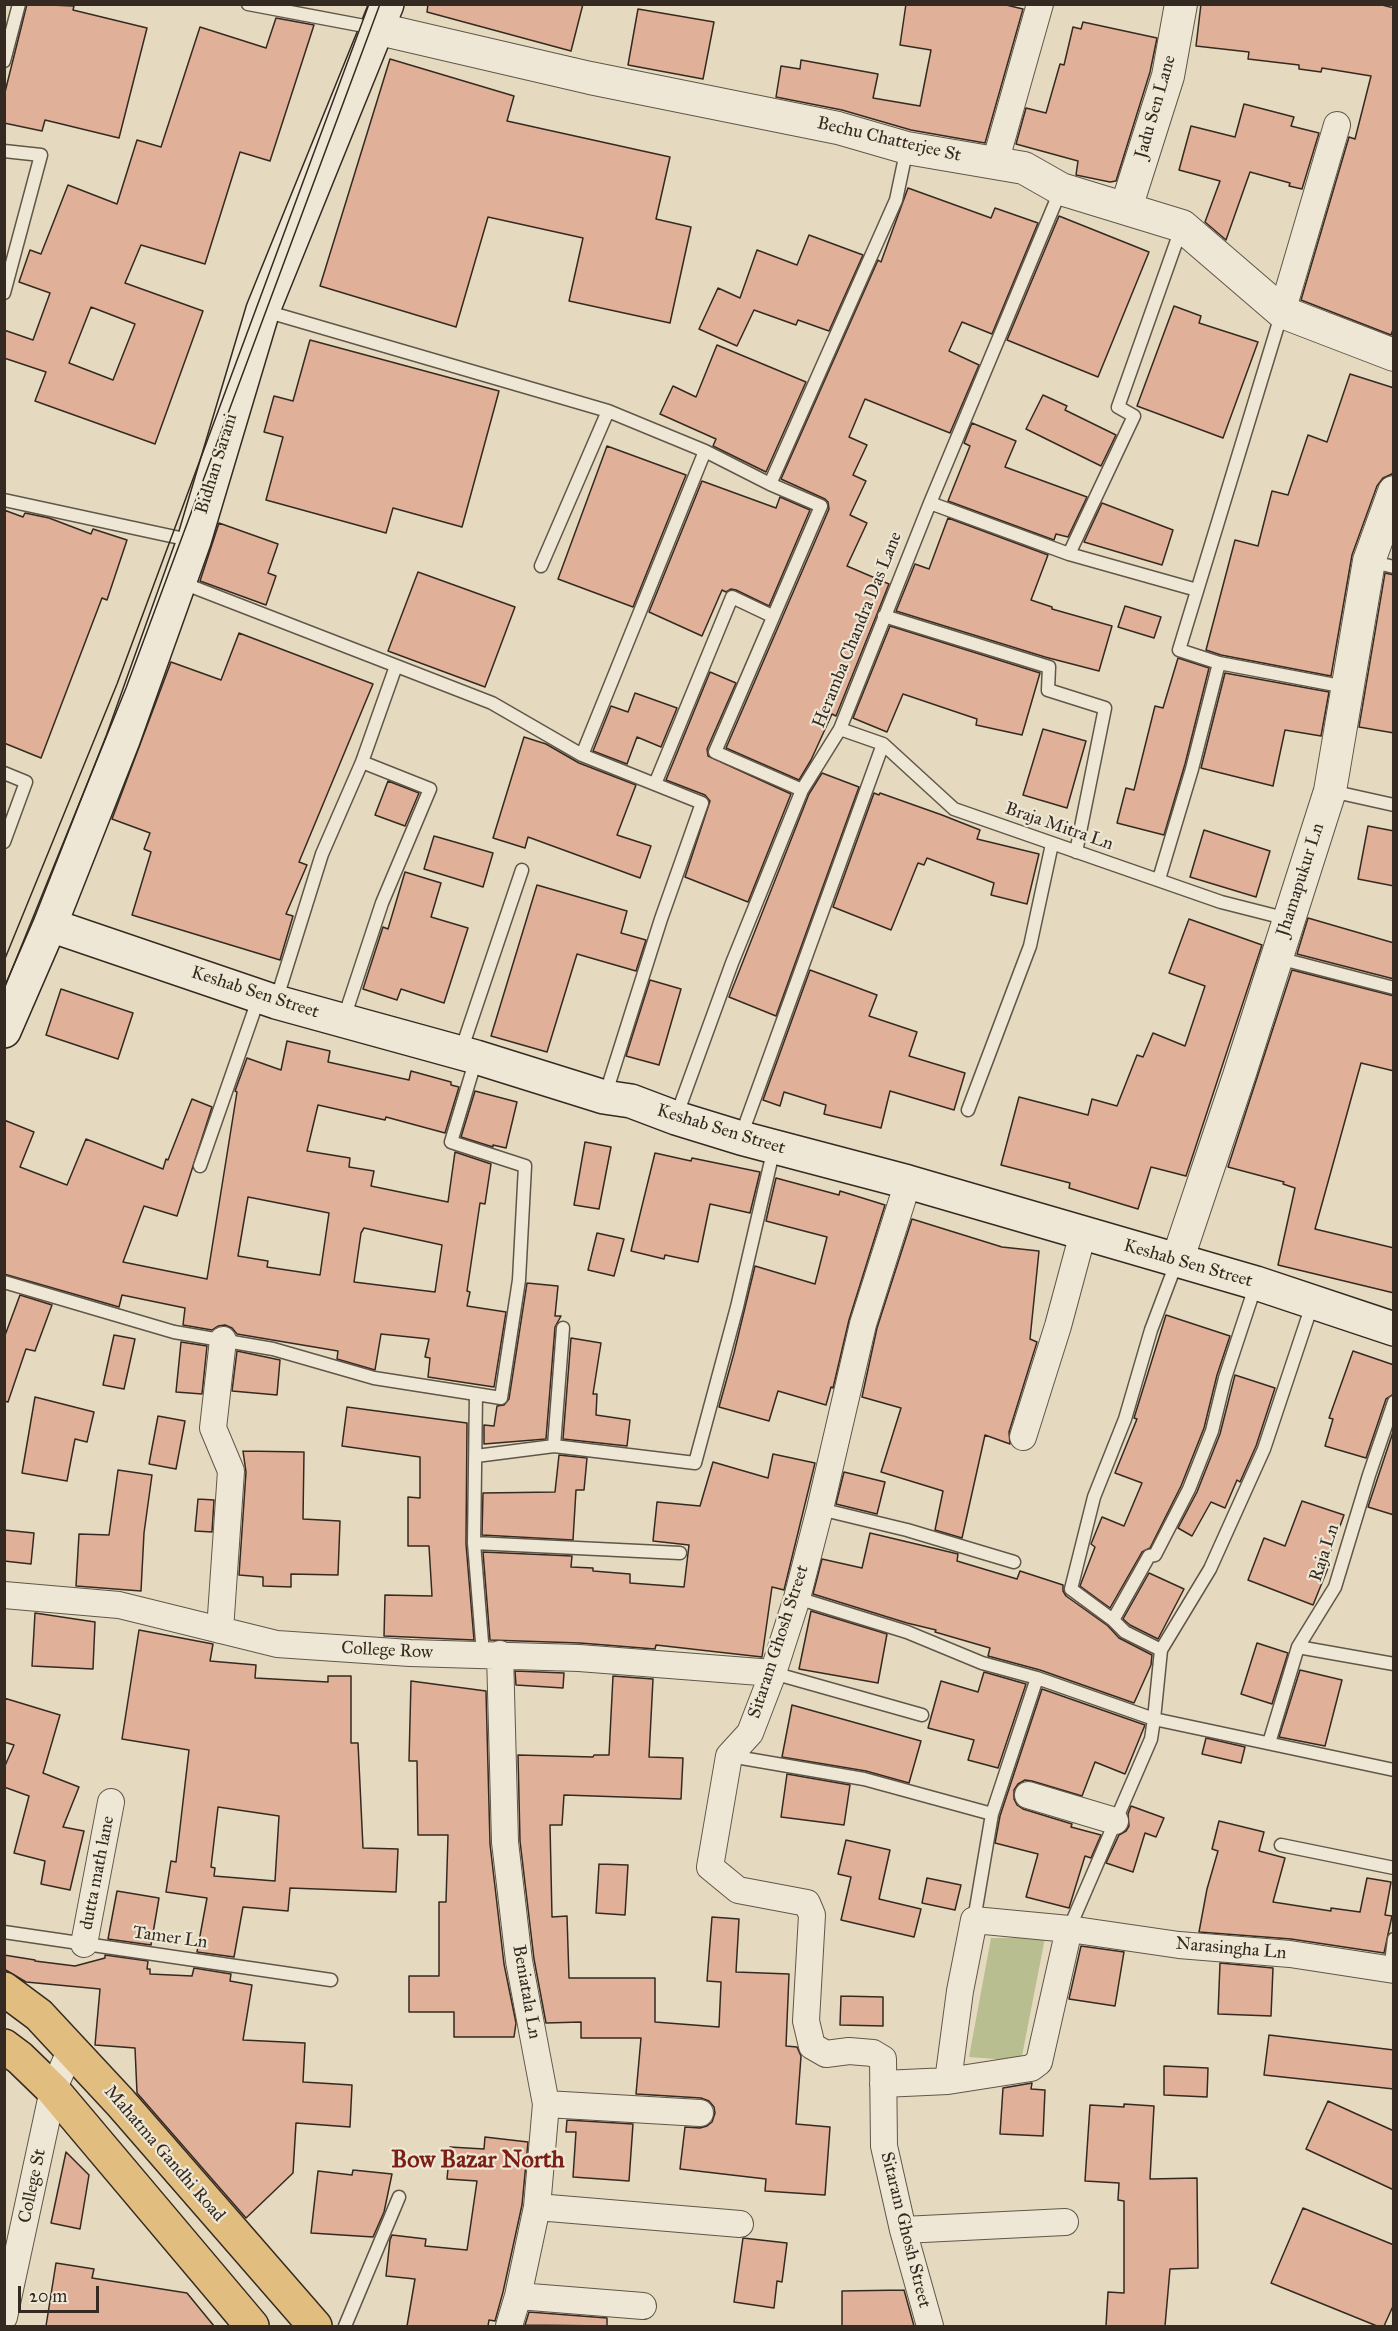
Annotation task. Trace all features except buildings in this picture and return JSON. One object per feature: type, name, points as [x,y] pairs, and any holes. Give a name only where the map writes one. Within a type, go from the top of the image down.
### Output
[{"type":"main road","name":"Bidhan Sarani","points":[[4,1031],[14,969],[50,925],[123,740],[194,541],[263,310],[383,17]]},
{"type":"main road","name":"Keshab Sen Street","points":[[50,925],[267,999],[468,1055],[604,1097],[631,1101],[741,1138],[908,1182],[1256,1283],[1394,1329]]},
{"type":"main road","name":"Mahatma Gandhi Road","points":[[4,1989],[39,2015],[120,2102],[315,2326]]},
{"type":"main road","points":[[4,2046],[53,2090],[252,2326]]},
{"type":"street","points":[[994,163],[1040,4]]},
{"type":"street","name":"Jadu Sen Lane","points":[[1126,208],[1168,76],[1181,4]]},
{"type":"street","name":"Bechu Chatterjee St","points":[[383,17],[590,78],[838,128],[907,148],[1024,168],[1061,189],[1182,226],[1282,312],[1394,355]]},
{"type":"street","points":[[1282,312],[1337,125]]},
{"type":"street","name":"Jhamapukur Ln","points":[[1177,1261],[1330,791],[1346,687],[1381,564],[1394,492]]},
{"type":"street","name":"Sitaram Ghosh Street","points":[[908,1182],[863,1324],[820,1509],[773,1673],[750,1733],[729,1756],[710,1867],[738,1890],[807,1903],[812,1915],[806,2021],[812,2046],[826,2054],[849,2051],[873,2053],[884,2059],[884,2146],[903,2230],[930,2326]]},
{"type":"street","points":[[1023,1437],[1058,1326],[1083,1233]]},
{"type":"street","points":[[220,1630],[231,1471],[213,1428],[223,1341]]},
{"type":"street","name":"College Row","points":[[4,1595],[119,1605],[277,1644],[410,1653],[491,1654],[626,1661],[773,1673]]},
{"type":"street","name":"Beniatala Ln","points":[[491,1654],[505,1842],[519,1961],[546,2104],[537,2207],[518,2296],[509,2326]]},
{"type":"street","points":[[1028,1796],[1115,1821]]},
{"type":"street","name":"dutta math lane","points":[[84,1944],[111,1802]]},
{"type":"street","points":[[948,2081],[960,1991],[974,1920]]},
{"type":"street","name":"Narasingha Ln","points":[[974,1920],[1069,1929],[1179,1945],[1290,1954],[1392,1970]]},
{"type":"street","points":[[884,2084],[948,2081],[1025,2070],[1039,2062],[1069,1929]]},
{"type":"street","name":"College St","points":[[4,2317],[53,2090],[71,2049]]},
{"type":"street","points":[[546,2104],[700,2113]]},
{"type":"street","points":[[537,2207],[740,2224]]},
{"type":"street","points":[[903,2230],[1065,2222]]},
{"type":"street","points":[[518,2296],[643,2306]]},
{"type":"lane","points":[[4,61],[19,4]]},
{"type":"lane","points":[[248,4],[383,17]]},
{"type":"lane","points":[[770,484],[896,200],[907,148]]},
{"type":"lane","points":[[4,151],[41,155],[4,293]]},
{"type":"lane","name":"Heramba Chandra Das Lane","points":[[676,1118],[732,963],[802,790],[840,729],[930,503],[1061,189]]},
{"type":"lane","points":[[1069,554],[1134,416],[1118,407],[1182,226]]},
{"type":"lane","points":[[263,310],[608,411],[705,451],[820,506],[715,752],[802,790]]},
{"type":"lane","points":[[1282,312],[1179,650],[1219,663],[1346,687]]},
{"type":"lane","points":[[541,566],[608,411]]},
{"type":"lane","points":[[582,755],[705,451]]},
{"type":"lane","points":[[4,500],[194,541]]},
{"type":"lane","points":[[930,503],[1069,554],[1197,590]]},
{"type":"lane","points":[[179,582],[492,703],[582,755],[702,803],[661,920],[604,1097]]},
{"type":"lane","points":[[655,784],[732,597],[772,616]]},
{"type":"lane","points":[[884,616],[1049,668],[1047,690],[1105,708],[1076,852]]},
{"type":"lane","points":[[1159,879],[1192,769],[1219,663]]},
{"type":"lane","points":[[200,1166],[322,854],[362,762],[396,666]]},
{"type":"lane","name":"Braja Mitra Ln","points":[[840,729],[883,744],[954,809],[1221,902],[1289,920]]},
{"type":"lane","points":[[741,1138],[883,744]]},
{"type":"lane","points":[[343,1021],[382,903],[429,789],[362,762]]},
{"type":"lane","points":[[4,773],[26,782],[4,842]]},
{"type":"lane","points":[[1330,791],[1394,805]]},
{"type":"lane","points":[[968,1110],[1030,946],[1052,844]]},
{"type":"lane","points":[[4,1282],[174,1332],[273,1348],[374,1378],[501,1398],[519,1280],[525,1166],[451,1142],[468,1055],[522,870]]},
{"type":"lane","points":[[1276,958],[1394,988]]},
{"type":"lane","points":[[476,1456],[554,1446],[695,1463],[737,1308],[775,1147]]},
{"type":"lane","points":[[1161,1650],[1125,1632],[1113,1620],[1071,1589],[1094,1497],[1125,1419],[1151,1330],[1177,1261]]},
{"type":"lane","points":[[1113,1620],[1149,1556],[1155,1556],[1189,1489],[1212,1431],[1225,1377],[1256,1283]]},
{"type":"lane","points":[[1069,1929],[1151,1739],[1161,1650],[1210,1569],[1264,1449],[1313,1301]]},
{"type":"lane","points":[[554,1446],[563,1328]]},
{"type":"lane","points":[[476,1394],[474,1543],[491,1654]]},
{"type":"lane","name":"Raja Ln","points":[[1269,1743],[1298,1647],[1335,1587],[1394,1402]]},
{"type":"lane","points":[[820,1509],[907,1530],[1014,1562]]},
{"type":"lane","points":[[474,1543],[680,1553]]},
{"type":"lane","points":[[796,1598],[907,1632],[982,1662],[1037,1678],[1154,1719],[1394,1770]]},
{"type":"lane","points":[[1298,1647],[1394,1664]]},
{"type":"lane","points":[[773,1673],[922,1715]]},
{"type":"lane","points":[[974,1920],[992,1814],[1037,1678]]},
{"type":"lane","points":[[729,1756],[864,1779],[992,1814]]},
{"type":"lane","points":[[1281,1845],[1394,1868]]},
{"type":"lane","name":"Tamer Ln","points":[[4,1932],[331,1980]]},
{"type":"lane","points":[[1392,1970],[1394,1939]]},
{"type":"lane","points":[[345,2326],[399,2197]]},
{"type":"green space","points":[[991,1938],[1045,1938],[1021,2061],[969,2057]]},
{"type":"tram line","points":[[4,961],[117,684],[369,4]]},
{"type":"tram line","points":[[4,989],[126,688],[380,4]]},
{"type":"district","name":"Bow Bazar North","points":[[478,2161]]}]
